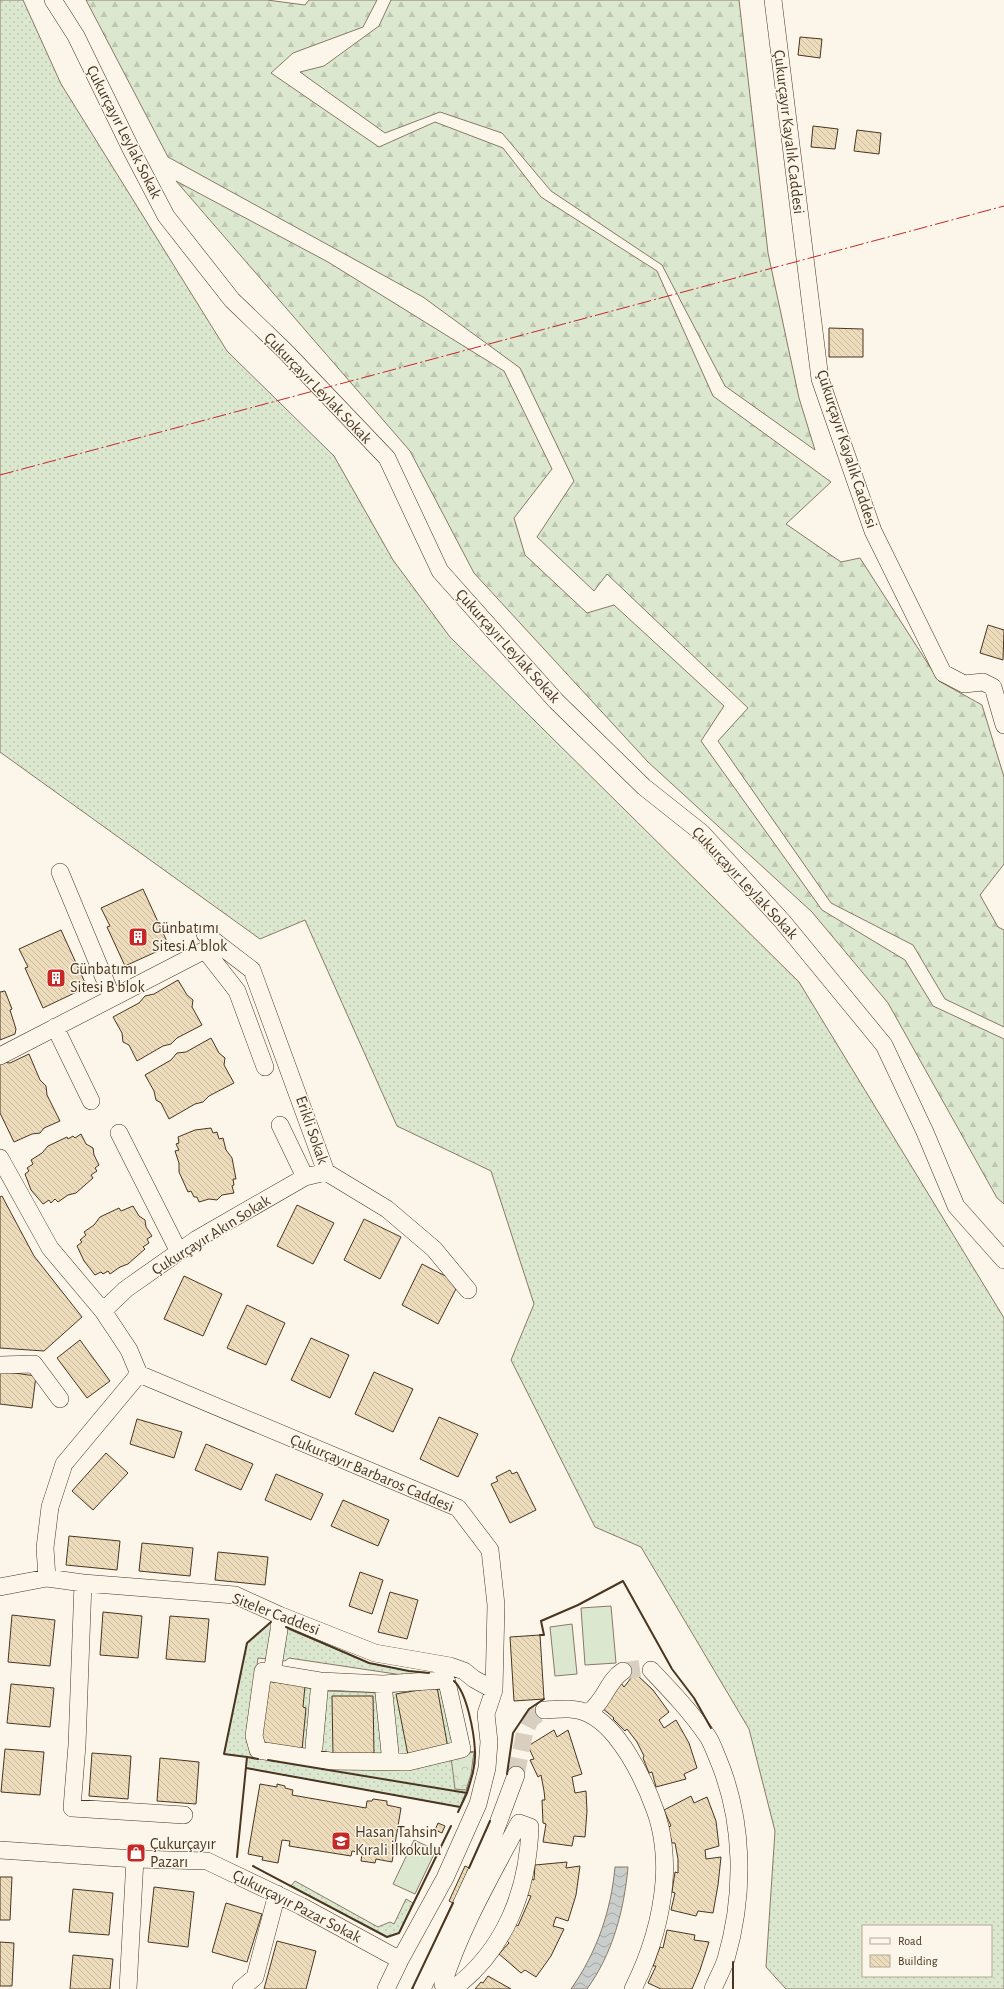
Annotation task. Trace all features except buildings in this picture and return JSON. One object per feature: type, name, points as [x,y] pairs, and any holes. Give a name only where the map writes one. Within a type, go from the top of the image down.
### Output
[{"type":"street","name":"Çukurçayır Leylak Sokak","points":[[53,0],[76,36],[131,149],[166,216],[232,300],[285,351],[386,458],[440,570],[556,701],[644,787],[702,833],[783,922],[884,1045],[925,1132],[956,1206],[1004,1260]]},
{"type":"street","name":"Çukurçayır Kayalık Caddesi","points":[[773,0],[820,379],[873,531],[943,673],[964,684],[983,682],[993,687],[1004,725]]},
{"type":"street","points":[[60,872],[112,997]]},
{"type":"street","points":[[0,1056],[112,997],[205,942],[238,991],[265,1067]]},
{"type":"street","name":"Erikli Sokak","points":[[205,942],[252,970],[326,1172],[388,1209],[434,1249],[468,1290]]},
{"type":"street","points":[[55,1027],[91,1101]]},
{"type":"street","points":[[280,1125],[305,1177]]},
{"type":"street","points":[[119,1133],[179,1252]]},
{"type":"street","points":[[0,1158],[50,1248],[103,1311],[129,1350],[139,1374],[64,1464],[50,1507],[45,1548],[47,1578]]},
{"type":"street","name":"Çukurçayır Akın Sokak","points":[[103,1311],[126,1289],[197,1239],[305,1177],[326,1172]]},
{"type":"street","points":[[0,1365],[34,1364],[60,1399]]},
{"type":"street","name":"Çukurçayır Barbaros Caddesi","points":[[139,1374],[458,1508],[490,1550],[496,1605],[494,1690],[486,1714],[489,1742],[487,1768],[478,1804],[445,1878],[400,1960],[386,1989]]},
{"type":"street","name":"Siteler Caddesi","points":[[0,1587],[47,1578],[83,1583],[235,1595],[279,1615],[375,1653],[450,1666],[464,1671],[474,1679],[494,1690]]},
{"type":"street","points":[[83,1583],[77,1746],[72,1808],[184,1814]]},
{"type":"street","points":[[272,1672],[279,1630],[279,1615]]},
{"type":"street","points":[[651,1670],[681,1702],[709,1738],[726,1778],[736,1822],[740,1863],[736,1910],[726,1959],[713,1989]]},
{"type":"street","points":[[263,1671],[272,1672],[320,1681],[383,1684],[443,1680],[447,1682],[462,1750],[408,1762],[330,1762],[258,1750],[254,1736],[263,1671]]},
{"type":"street","points":[[588,1713],[598,1706],[614,1677],[624,1671]]},
{"type":"street","points":[[314,1747],[320,1681]]},
{"type":"street","points":[[383,1684],[390,1753]]},
{"type":"street","points":[[544,1710],[562,1708],[588,1713],[603,1722],[623,1746],[656,1810],[663,1842],[664,1880],[659,1920],[648,1957],[633,1989]]},
{"type":"street","points":[[450,1989],[443,1984],[494,1834],[516,1775]]},
{"type":"street","points":[[422,1989],[474,1893],[518,1823],[530,1827],[529,1850],[522,1888],[505,1930],[492,1951],[470,1976],[453,1989]]},
{"type":"street","name":"Çukurçayır Pazar Sokak","points":[[0,1850],[135,1859],[207,1861],[277,1894],[400,1960]]},
{"type":"street","points":[[128,1989],[135,1859]]},
{"type":"street","points":[[445,1878],[474,1893]]},
{"type":"street","points":[[241,1989],[255,1977],[277,1894]]},
{"type":"green space","points":[[0,0],[23,0],[61,84],[227,351],[334,456],[393,560],[450,637],[799,982],[1004,1318],[1004,1989],[786,1989],[766,1967],[775,1831],[749,1729],[641,1547],[595,1527],[511,1360],[534,1304],[491,1171],[397,1126],[305,920],[260,939],[0,752]]},
{"type":"green space","points":[[86,0],[267,0],[305,5],[309,0],[377,0],[363,27],[293,53],[271,73],[379,147],[435,122],[503,148],[541,197],[657,271],[713,396],[831,482],[786,524],[841,562],[860,558],[939,681],[982,705],[1004,777],[1004,864],[980,895],[998,927],[1004,930],[1004,1027],[945,999],[913,945],[831,903],[718,741],[748,708],[607,574],[594,591],[537,537],[574,481],[520,368],[423,297],[168,157]]},
{"type":"green space","points":[[391,0],[739,0],[768,253],[799,398],[815,450],[725,386],[662,265],[551,191],[502,133],[440,112],[385,133],[300,72],[324,66],[379,26]]},
{"type":"green space","points":[[176,181],[328,262],[504,371],[552,469],[514,518],[525,555],[587,613],[614,605],[724,706],[701,741],[822,910],[905,960],[933,1006],[1004,1039],[1004,1204],[997,1198],[888,1003],[812,912],[648,762],[474,573],[410,451]]},
{"type":"green space","points":[[611,1606],[616,1663],[585,1665],[581,1608]]},
{"type":"green space","points":[[271,1622],[369,1663],[409,1671],[440,1674],[409,1676],[289,1658],[285,1661],[258,1658],[247,1743],[258,1745],[267,1681],[325,1691],[388,1693],[445,1684],[458,1754],[475,1751],[473,1774],[460,1807],[246,1768],[247,1757],[224,1754],[247,1643]]},
{"type":"green space","points":[[572,1624],[577,1674],[555,1676],[550,1627]]},
{"type":"green space","points":[[474,1752],[471,1774],[466,1790],[455,1789],[451,1757]]},
{"type":"green space","points":[[414,1840],[436,1850],[415,1894],[393,1884]]},
{"type":"green space","points":[[295,1881],[378,1927],[390,1922],[394,1924],[406,1899],[413,1903],[399,1933],[387,1937],[291,1886]]},
{"type":"water","points":[[615,1867],[628,1867],[624,1899],[616,1931],[604,1961],[587,1989],[571,1989],[588,1961],[601,1931],[610,1899]]},
{"type":"tunnel","points":[[623,1671],[643,1668],[651,1670]]},
{"type":"tunnel","points":[[516,1775],[525,1731],[531,1719],[544,1710]]},
{"type":"wall","points":[[540,1635],[544,1635],[541,1621],[578,1605],[623,1581],[672,1669],[694,1698],[711,1728]]},
{"type":"wall","points":[[247,1757],[224,1754],[247,1643],[271,1622]]},
{"type":"wall","points":[[286,1627],[369,1663],[409,1671],[429,1673]]},
{"type":"wall","points":[[454,1681],[463,1694],[466,1703],[474,1743],[474,1767],[467,1793]]},
{"type":"wall","points":[[507,1774],[513,1733],[529,1709],[544,1699]]},
{"type":"wall","points":[[237,1857],[247,1757],[258,1759]]},
{"type":"wall","points":[[268,1760],[467,1793],[458,1812]]},
{"type":"wall","points":[[246,1768],[460,1807]]},
{"type":"wall","points":[[469,1868],[490,1821]]},
{"type":"wall","points":[[253,1866],[387,1937],[399,1933],[451,1826]]},
{"type":"wall","points":[[412,1989],[453,1903]]},
{"type":"wall","points":[[733,1962],[733,1989]]},
{"type":"power","points":[[0,475],[1004,206]]},
{"type":"place","name":"Günbatımı Sitesi A blok","points":[[138,937]]},
{"type":"place","name":"Günbatımı Sitesi B blok","points":[[56,978]]},
{"type":"place","name":"Hasan Tahsin Kırali İlkokulu","points":[[341,1841]]},
{"type":"place","name":"Çukurçayır Pazarı","points":[[136,1853]]}]
